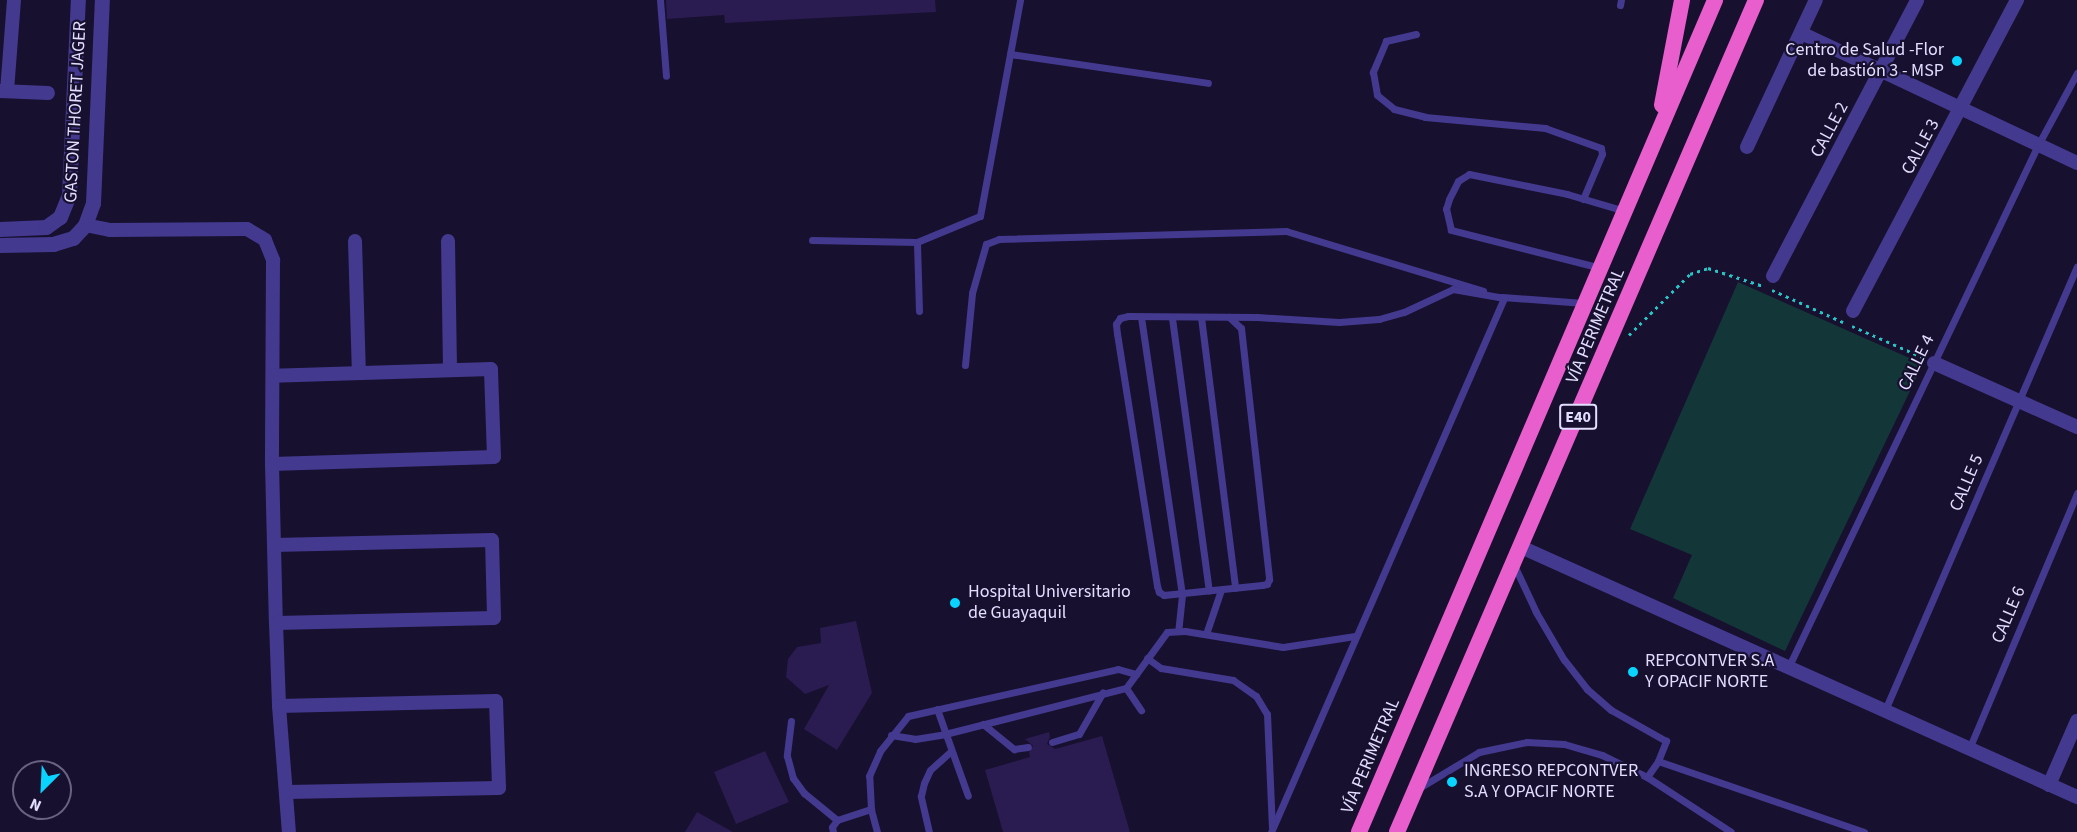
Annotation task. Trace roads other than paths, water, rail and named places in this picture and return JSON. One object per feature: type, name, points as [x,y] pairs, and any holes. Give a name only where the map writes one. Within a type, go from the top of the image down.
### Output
[{"type":"highway","points":[[1655,137],[1682,0]]},
{"type":"highway","name":"VÍA PERIMETRAL","points":[[1359,832],[1715,0]]},
{"type":"highway","name":"VÍA PERIMETRAL","points":[[1397,832],[1756,0]]},
{"type":"street","points":[[14,0],[4,91],[48,93]]},
{"type":"street","name":"GASTON THORET JAGER","points":[[0,229],[46,227],[60,217],[69,195],[78,0]]},
{"type":"street","name":"GASTON THORET JAGER","points":[[86,225],[93,203],[102,0]]},
{"type":"street","points":[[1747,147],[1816,0]]},
{"type":"street","name":"CALLE 2","points":[[1773,276],[1882,71],[1917,0]]},
{"type":"street","name":"CALLE 3","points":[[1853,311],[1962,109],[2017,0]]},
{"type":"street","points":[[1801,33],[2077,163]]},
{"type":"street","points":[[0,245],[54,244],[73,238],[86,225],[110,231],[248,229],[266,240],[273,260],[272,464],[276,623],[279,706],[289,832]]},
{"type":"street","points":[[355,241],[359,373]]},
{"type":"street","points":[[448,241],[450,370]]},
{"type":"street","points":[[1934,363],[2077,427]]},
{"type":"street","points":[[272,464],[494,457],[491,369],[274,376]]},
{"type":"street","points":[[274,545],[492,540],[494,618],[276,623]]},
{"type":"street","points":[[1521,547],[2077,797]]},
{"type":"street","points":[[279,706],[496,701],[499,788],[287,792]]},
{"type":"street","points":[[2049,785],[2077,722]]},
{"type":"lane","points":[[660,0],[666,76]]},
{"type":"lane","points":[[812,240],[917,242],[980,216],[1019,1]]},
{"type":"lane","points":[[1416,34],[1386,41],[1373,72],[1377,95],[1394,109],[1425,117],[1545,129],[1601,148],[1602,154],[1583,199]]},
{"type":"lane","points":[[1010,54],[1208,83]]},
{"type":"lane","name":"CALLE 4","points":[[1788,668],[2038,145],[2077,73]]},
{"type":"lane","points":[[1601,268],[1451,230],[1446,209],[1458,181],[1469,174],[1625,210]]},
{"type":"lane","points":[[965,365],[972,293],[986,244],[999,239],[1286,231],[1504,298]]},
{"type":"lane","points":[[917,242],[919,311]]},
{"type":"lane","name":"CALLE 5","points":[[1884,711],[2077,267]]},
{"type":"lane","points":[[1229,317],[1241,328],[1269,579],[1267,584],[1182,595],[1164,595],[1159,592],[1157,586],[1117,334],[1116,324],[1120,318],[1141,316],[1229,317],[1339,322],[1379,319],[1404,312],[1453,289],[1504,298],[1586,303]]},
{"type":"lane","points":[[1271,831],[1504,298]]},
{"type":"lane","points":[[1141,316],[1182,595],[1178,631]]},
{"type":"lane","points":[[1201,317],[1235,588]]},
{"type":"lane","points":[[1172,318],[1209,591]]},
{"type":"lane","name":"CALLE 6","points":[[1969,749],[2077,493]]},
{"type":"lane","points":[[1514,564],[1536,612],[1564,660],[1587,689],[1611,710],[1666,741],[1658,761],[1647,777]]},
{"type":"lane","points":[[1206,634],[1221,590]]},
{"type":"lane","points":[[891,735],[915,740],[945,734],[1126,688],[1167,632],[1206,634],[1283,647],[1355,636]]},
{"type":"lane","points":[[1147,658],[1161,668],[1233,680],[1256,696],[1267,714],[1271,831]]},
{"type":"lane","points":[[877,832],[871,809],[869,776],[880,751],[908,716],[1118,669],[1136,674]]},
{"type":"lane","points":[[1126,688],[1141,710]]},
{"type":"lane","points":[[1052,742],[1079,735],[1103,692]]},
{"type":"lane","points":[[937,709],[968,796]]},
{"type":"lane","points":[[791,722],[786,756],[793,777],[804,793],[837,820]]},
{"type":"lane","points":[[983,724],[1014,749],[1028,747]]},
{"type":"lane","points":[[1415,791],[1479,752],[1527,742],[1564,744],[1602,755],[1647,777],[1731,832]]},
{"type":"lane","points":[[929,832],[921,796],[924,783],[930,770],[951,751]]},
{"type":"lane","points":[[1658,761],[1864,832]]},
{"type":"lane","points":[[833,832],[832,827],[837,820],[871,809]]},
{"type":"place","name":"Centro de Salud -Flor de bastión 3 - MSP","points":[[1957,61]]},
{"type":"place","name":"Hospital Universitario de Guayaquil","points":[[955,603]]},
{"type":"place","name":"REPCONTVER S.A Y OPACIF NORTE","points":[[1633,672]]},
{"type":"place","name":"INGRESO REPCONTVER S.A Y OPACIF NORTE","points":[[1452,782]]}]
